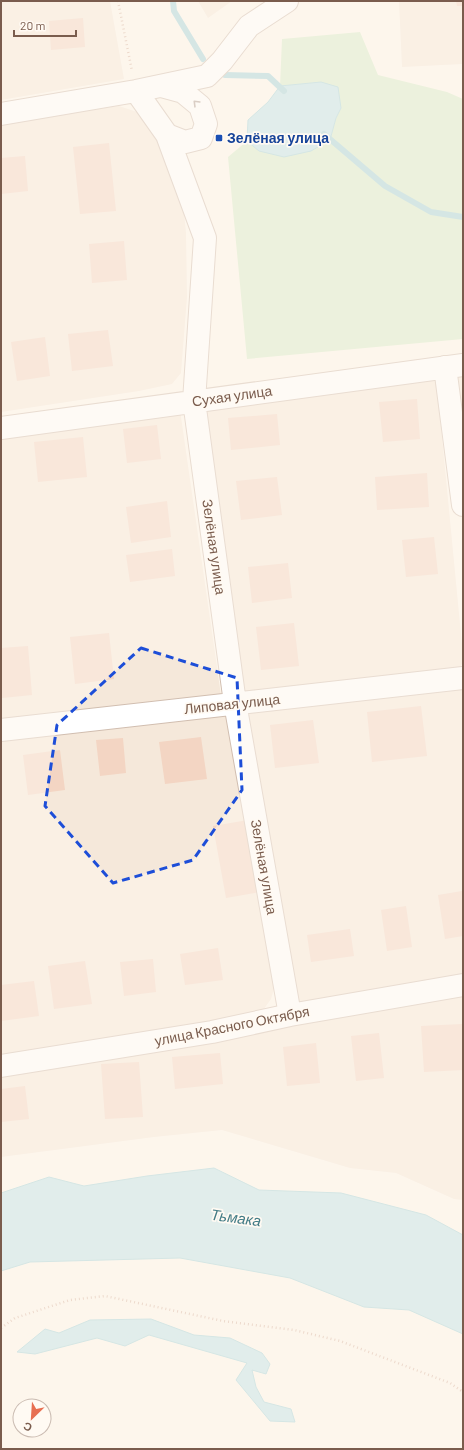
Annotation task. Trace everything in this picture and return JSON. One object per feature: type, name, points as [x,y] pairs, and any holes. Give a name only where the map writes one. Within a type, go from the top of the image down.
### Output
[{"type":"street","points":[[1,114],[136,91],[207,76],[222,61],[249,26],[287,1]]},
{"type":"street","points":[[161,86],[183,92],[200,106],[206,124],[201,138],[185,142],[167,135]]},
{"type":"street","name":"Зелёная улица","points":[[136,91],[167,135],[205,238],[194,401],[235,703],[290,1015]]},
{"type":"street","points":[[454,366],[463,505]]},
{"type":"street","name":"Сухая улица","points":[[1,428],[454,366]]},
{"type":"street","name":"Липовая улица","points":[[1,730],[463,678]]},
{"type":"street","name":"улица Красного Октября","points":[[1,1066],[212,1032],[290,1015],[463,985]]},
{"type":"path","points":[[118,1],[136,91]]},
{"type":"path","points":[[1,1328],[15,1318],[70,1300],[105,1296],[223,1321],[294,1330],[340,1341],[450,1383],[463,1392]]},
{"type":"highlighted area","points":[[141,648],[237,678],[242,790],[193,860],[113,883],[45,806],[57,725]]},
{"type":"shaded area","points":[[1,1],[110,1],[124,79],[1,100]]},
{"type":"shaded area","points":[[198,1],[232,1],[208,18]]},
{"type":"shaded area","points":[[399,1],[463,1],[463,64],[402,67]]},
{"type":"shaded area","points":[[119,106],[143,114],[181,181],[186,233],[187,297],[181,373],[172,384],[139,391],[1,412],[1,123]]},
{"type":"shaded area","points":[[463,373],[463,448],[452,374]]},
{"type":"shaded area","points":[[436,375],[463,655],[463,661],[459,670],[242,695],[202,402]]},
{"type":"shaded area","points":[[179,403],[221,695],[1,723],[1,429]]},
{"type":"shaded area","points":[[463,687],[463,975],[297,1003],[246,713]]},
{"type":"shaded area","points":[[212,713],[230,716],[279,971],[271,999],[261,1013],[1,1056],[1,740]]},
{"type":"shaded area","points":[[463,996],[463,1200],[454,1199],[396,1173],[350,1168],[222,1130],[154,1137],[1,1157],[1,1074],[287,1027]]},
{"type":"green space","points":[[360,32],[378,75],[447,92],[463,99],[463,339],[247,359],[228,157],[247,141],[259,151],[330,140],[336,118],[341,108],[321,82],[280,86],[282,39]]},
{"type":"water","points":[[321,82],[338,87],[341,108],[336,118],[330,140],[311,151],[284,157],[259,151],[247,141],[248,120],[268,102],[280,86]]},
{"type":"water","name":"Тьмака","points":[[214,1168],[259,1190],[341,1193],[426,1215],[463,1235],[463,1334],[409,1310],[364,1307],[290,1278],[180,1258],[30,1262],[1,1271],[1,1193],[49,1177],[84,1186],[147,1176]]},
{"type":"water","points":[[151,1319],[194,1335],[230,1338],[262,1353],[270,1364],[266,1374],[252,1370],[256,1387],[264,1402],[291,1409],[295,1422],[270,1421],[236,1380],[247,1363],[149,1335],[125,1346],[97,1338],[35,1354],[17,1352],[45,1329],[59,1333],[90,1320]]},
{"type":"building","points":[[456,1],[463,1],[463,6],[457,6]]},
{"type":"building","points":[[83,18],[85,47],[51,50],[49,21]]},
{"type":"building","points":[[109,143],[116,211],[80,214],[73,147]]},
{"type":"building","points":[[25,156],[28,191],[1,194],[1,158]]},
{"type":"building","points":[[124,241],[127,280],[92,283],[89,244]]},
{"type":"building","points":[[108,330],[113,366],[72,371],[68,334]]},
{"type":"building","points":[[45,337],[50,376],[17,381],[11,342]]},
{"type":"building","points":[[417,399],[420,439],[383,442],[379,402]]},
{"type":"building","points":[[277,414],[280,445],[231,450],[228,418]]},
{"type":"building","points":[[157,425],[161,459],[127,463],[123,429]]},
{"type":"building","points":[[83,437],[87,477],[38,482],[34,442]]},
{"type":"building","points":[[427,473],[429,507],[377,510],[375,477]]},
{"type":"building","points":[[277,477],[282,515],[241,520],[236,481]]},
{"type":"building","points":[[167,501],[171,537],[131,543],[126,507]]},
{"type":"building","points":[[434,537],[438,574],[406,577],[402,540]]},
{"type":"building","points":[[172,549],[175,576],[130,582],[126,555]]},
{"type":"building","points":[[288,563],[292,598],[252,603],[248,567]]},
{"type":"building","points":[[294,623],[299,666],[261,670],[256,627]]},
{"type":"building","points":[[109,633],[114,679],[75,684],[70,637]]},
{"type":"building","points":[[28,646],[32,695],[2,698],[1,648]]},
{"type":"building","points":[[421,706],[427,756],[372,762],[367,712]]},
{"type":"building","points":[[313,720],[319,763],[275,768],[270,725]]},
{"type":"building","points":[[201,737],[207,779],[165,784],[159,742]]},
{"type":"building","points":[[123,738],[126,773],[100,776],[96,740]]},
{"type":"building","points":[[60,750],[65,790],[28,795],[23,755]]},
{"type":"building","points":[[248,820],[260,892],[226,898],[213,826]]},
{"type":"building","points":[[462,891],[463,936],[445,939],[438,895]]},
{"type":"building","points":[[406,906],[412,947],[387,951],[381,910]]},
{"type":"building","points":[[350,929],[354,956],[311,962],[307,935]]},
{"type":"building","points":[[218,948],[223,980],[185,985],[180,954]]},
{"type":"building","points":[[153,959],[156,992],[124,996],[120,962]]},
{"type":"building","points":[[85,961],[92,1004],[54,1009],[48,966]]},
{"type":"building","points":[[34,981],[39,1016],[1,1021],[1,985]]},
{"type":"building","points":[[462,1024],[463,1070],[424,1072],[421,1026]]},
{"type":"building","points":[[379,1033],[384,1078],[356,1081],[351,1036]]},
{"type":"building","points":[[316,1043],[320,1083],[287,1086],[283,1047]]},
{"type":"building","points":[[220,1053],[223,1084],[175,1089],[172,1057]]},
{"type":"building","points":[[139,1062],[143,1117],[105,1119],[101,1064]]},
{"type":"building","points":[[25,1086],[29,1119],[1,1122],[1,1089]]},
{"type":"waterway","points":[[173,1],[174,11],[203,59]]},
{"type":"waterway","points":[[225,75],[268,76],[284,91]]},
{"type":"waterway","points":[[324,134],[385,186],[431,212],[463,217]]},
{"type":"place","name":"Зелёная улица","points":[[219,138]]}]
